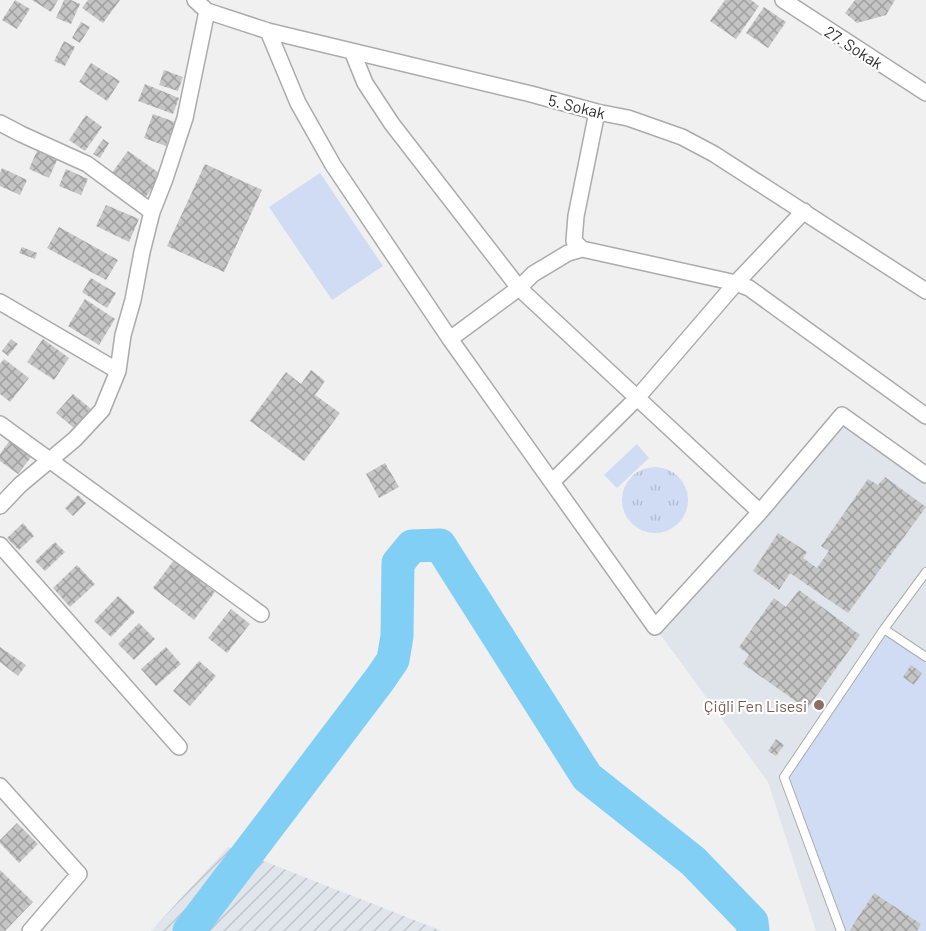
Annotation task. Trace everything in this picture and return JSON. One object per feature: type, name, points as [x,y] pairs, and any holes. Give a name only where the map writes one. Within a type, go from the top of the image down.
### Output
[{"type":"street","name":"5. Sokak","points":[[195,0],[207,11],[268,31],[628,118],[682,137],[714,154],[926,291]]},
{"type":"street","name":"27. Sokak","points":[[783,0],[926,93]]},
{"type":"street","points":[[0,506],[20,485],[75,439],[102,410],[118,371],[123,335],[152,212],[185,118],[207,11]]},
{"type":"street","points":[[268,31],[298,103],[333,165],[450,339],[654,627],[760,512],[842,415],[926,475]]},
{"type":"street","points":[[352,51],[365,83],[392,124],[519,288],[760,512]]},
{"type":"street","points":[[582,249],[574,241],[576,216],[597,112]]},
{"type":"street","points":[[0,123],[87,164],[152,212]]},
{"type":"street","points":[[552,482],[637,398],[736,283],[804,211]]},
{"type":"street","points":[[450,339],[519,288],[533,274],[568,253],[582,249],[736,283],[749,288],[926,416]]},
{"type":"street","points":[[0,302],[118,371]]},
{"type":"street","points":[[0,424],[261,614]]},
{"type":"street","points":[[0,545],[179,747]]},
{"type":"street","points":[[0,786],[79,874],[30,931]]},
{"type":"lane","points":[[841,931],[784,777],[884,629],[926,572]]},
{"type":"lane","points":[[884,629],[926,657]]},
{"type":"shaded area","name":"Çiğli Fen Lisesi","points":[[842,415],[926,475],[926,931],[816,931],[768,782],[655,627]]},
{"type":"shaded area","points":[[228,847],[442,931],[151,931]]},
{"type":"green space","points":[[320,173],[383,266],[332,300],[269,207]]},
{"type":"green space","points":[[637,444],[649,458],[617,488],[604,475]]},
{"type":"green space","points":[[649,467],[661,467],[673,472],[683,482],[688,500],[686,513],[673,528],[661,533],[649,533],[637,528],[627,518],[622,506],[622,494],[627,482],[637,472]]},
{"type":"green space","points":[[884,629],[926,657],[926,931],[917,931],[921,924],[874,893],[848,931],[841,931],[784,777]]},
{"type":"building","points":[[15,0],[30,9],[17,29],[2,20]]},
{"type":"building","points":[[32,0],[58,0],[51,12]]},
{"type":"building","points":[[64,0],[80,4],[71,24],[56,18]]},
{"type":"building","points":[[88,0],[120,0],[103,23],[82,8]]},
{"type":"building","points":[[725,0],[751,0],[759,6],[736,39],[710,21]]},
{"type":"building","points":[[855,0],[895,0],[886,15],[857,23],[845,13]]},
{"type":"building","points":[[764,7],[786,22],[768,48],[746,33]]},
{"type":"building","points":[[81,22],[90,27],[80,43],[72,38]]},
{"type":"building","points":[[64,41],[75,47],[65,66],[54,61]]},
{"type":"building","points":[[91,63],[120,81],[107,101],[79,82]]},
{"type":"building","points":[[164,70],[183,77],[178,91],[159,85]]},
{"type":"building","points":[[145,84],[179,98],[173,114],[138,101]]},
{"type":"building","points":[[153,114],[175,122],[166,146],[144,138]]},
{"type":"building","points":[[86,115],[102,127],[85,151],[69,140]]},
{"type":"building","points":[[103,139],[109,143],[100,158],[93,154]]},
{"type":"building","points":[[37,151],[57,160],[49,178],[29,169]]},
{"type":"building","points":[[128,151],[162,175],[145,198],[111,174]]},
{"type":"building","points":[[205,164],[262,190],[224,272],[167,246]]},
{"type":"building","points":[[2,168],[27,180],[20,195],[0,186]]},
{"type":"building","points":[[66,169],[88,179],[81,195],[59,186]]},
{"type":"building","points":[[106,205],[139,219],[129,242],[96,226]]},
{"type":"building","points":[[59,227],[118,260],[106,280],[47,248]]},
{"type":"building","points":[[22,247],[37,253],[35,259],[19,253]]},
{"type":"building","points":[[91,278],[116,293],[107,308],[82,292]]},
{"type":"building","points":[[85,299],[115,319],[99,345],[68,326]]},
{"type":"building","points":[[11,339],[18,344],[8,356],[2,351]]},
{"type":"building","points":[[43,339],[69,358],[54,380],[27,362]]},
{"type":"building","points":[[4,359],[29,378],[10,402],[0,394],[0,364]]},
{"type":"building","points":[[311,370],[325,381],[315,395],[340,413],[304,461],[250,421],[286,372],[301,384]]},
{"type":"building","points":[[73,394],[91,409],[74,428],[56,413]]},
{"type":"building","points":[[13,436],[35,452],[18,474],[0,461],[0,454]]},
{"type":"building","points":[[385,463],[399,487],[379,498],[366,474]]},
{"type":"building","points":[[885,477],[926,507],[848,613],[790,573],[779,590],[753,571],[778,533],[807,552],[803,558],[817,568],[829,551],[821,546],[868,479],[878,485]]},
{"type":"building","points":[[78,495],[86,503],[73,516],[65,508]]},
{"type":"building","points":[[23,523],[34,536],[19,550],[7,538]]},
{"type":"building","points":[[55,542],[65,552],[45,571],[35,561]]},
{"type":"building","points":[[174,560],[215,592],[194,620],[153,588]]},
{"type":"building","points":[[77,565],[95,584],[70,607],[53,588]]},
{"type":"building","name":"Çiğli Fen Lisesi","points":[[799,590],[860,635],[807,709],[743,664],[749,655],[739,647],[774,598],[786,607]]},
{"type":"building","points":[[118,596],[135,612],[111,637],[94,621]]},
{"type":"building","points":[[231,609],[250,624],[227,653],[208,638]]},
{"type":"building","points":[[139,623],[155,639],[134,660],[118,644]]},
{"type":"building","points":[[0,647],[26,665],[18,676],[0,662]]},
{"type":"building","points":[[166,647],[181,664],[156,686],[141,669]]},
{"type":"building","points":[[199,661],[216,676],[190,706],[173,691]]},
{"type":"building","points":[[911,665],[922,673],[914,685],[903,677]]},
{"type":"building","points":[[776,739],[784,745],[776,756],[768,751]]},
{"type":"building","points":[[17,823],[38,844],[19,863],[0,843],[0,840]]},
{"type":"building","points":[[0,870],[33,902],[5,931],[0,931]]},
{"type":"building","points":[[874,893],[921,924],[917,931],[849,931]]},
{"type":"waterway","points":[[189,931],[393,660],[397,636],[398,563],[412,546],[440,545],[587,777],[693,861],[752,922],[753,931]]},
{"type":"place","name":"Çiğli Fen Lisesi","points":[[819,705]]}]
